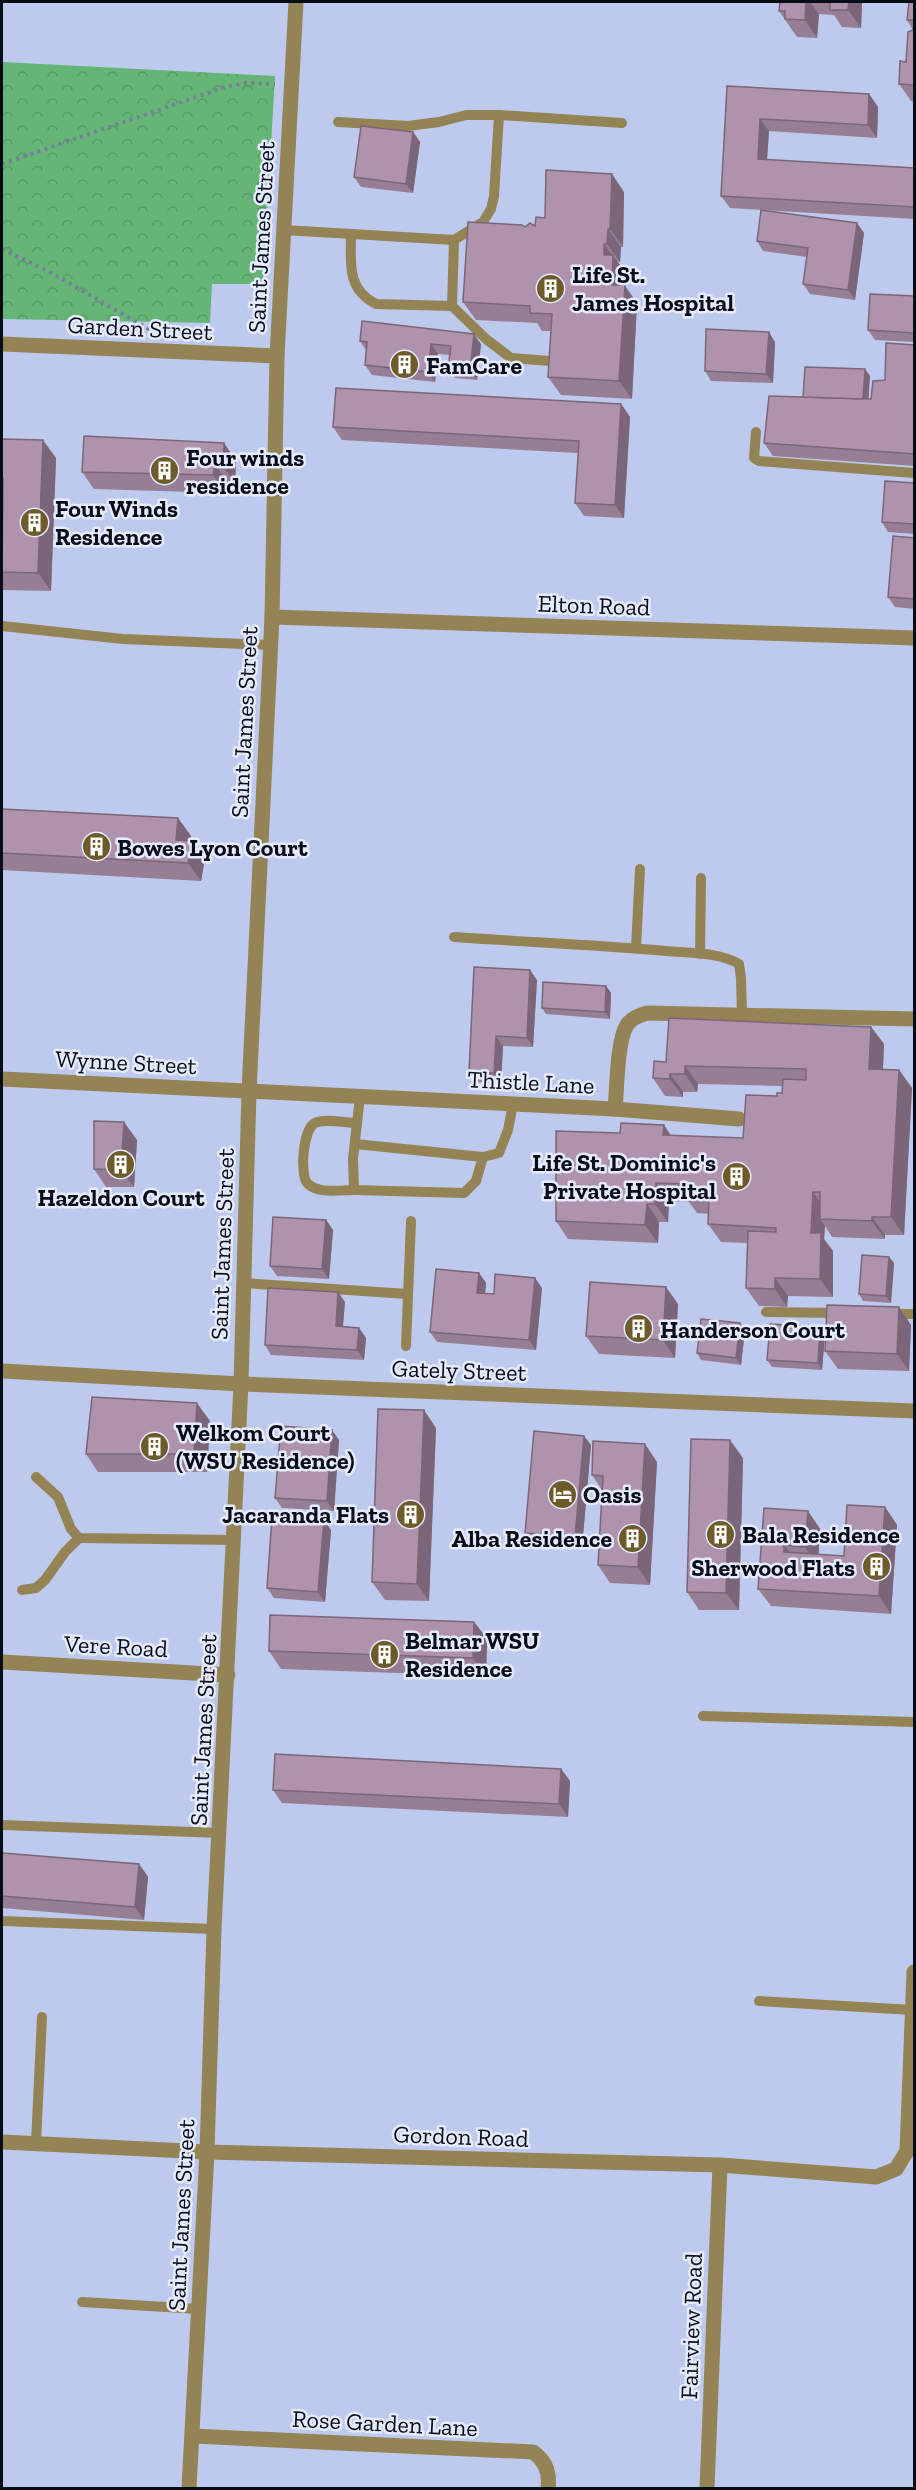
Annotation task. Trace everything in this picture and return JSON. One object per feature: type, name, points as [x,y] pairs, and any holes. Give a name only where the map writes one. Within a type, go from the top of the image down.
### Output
[{"type":"street","name":"Saint James Street","points":[[189,2488],[207,2152],[214,1929],[241,1384],[249,1091],[272,617],[277,356],[296,2]]},
{"type":"street","name":"Garden Street","points":[[2,344],[277,356]]},
{"type":"street","name":"Elton Road","points":[[272,617],[915,638]]},
{"type":"street","name":"Thistle Lane","points":[[249,1091],[615,1109],[621,1041],[627,1024],[636,1016],[664,1012],[915,1019]]},
{"type":"street","name":"Wynne Street","points":[[2,1079],[249,1091]]},
{"type":"street","points":[[615,1109],[739,1119]]},
{"type":"street","name":"Gately Street","points":[[2,1371],[241,1384],[915,1411]]},
{"type":"street","name":"Vere Road","points":[[2,1662],[228,1676]]},
{"type":"street","points":[[911,2154],[915,1972]]},
{"type":"street","name":"Gordon Road","points":[[2,2142],[207,2152],[720,2165],[876,2177],[896,2169],[911,2154]]},
{"type":"street","name":"Fairview Road","points":[[707,2488],[720,2165]]},
{"type":"street","name":"Rose Garden Lane","points":[[193,2436],[533,2452],[542,2458],[546,2467],[548,2488]]},
{"type":"lane","points":[[284,230],[454,240],[483,222],[491,209],[494,196],[499,115]]},
{"type":"lane","points":[[338,122],[408,126],[466,116],[499,115],[622,123]]},
{"type":"lane","points":[[351,234],[352,274],[357,290],[365,298],[376,304],[452,306],[486,339],[512,358],[550,361]]},
{"type":"lane","points":[[452,306],[454,240]]},
{"type":"lane","points":[[756,432],[754,458],[759,461],[915,473]]},
{"type":"lane","points":[[2,627],[123,639],[270,645]]},
{"type":"lane","points":[[636,948],[640,869]]},
{"type":"lane","points":[[700,954],[701,878]]},
{"type":"lane","points":[[454,938],[636,948],[700,954],[731,960],[739,964],[742,1015]]},
{"type":"lane","points":[[354,1190],[355,1144],[360,1096]]},
{"type":"lane","points":[[355,1144],[483,1157],[498,1153],[508,1130],[513,1104]]},
{"type":"lane","points":[[357,1123],[318,1122],[312,1125],[308,1133],[304,1155],[303,1176],[308,1184],[321,1190],[464,1193],[476,1181],[483,1157]]},
{"type":"lane","points":[[406,1346],[411,1221]]},
{"type":"lane","points":[[244,1283],[408,1294]]},
{"type":"lane","points":[[766,1312],[846,1313]]},
{"type":"lane","points":[[880,1314],[915,1314]]},
{"type":"lane","points":[[36,1477],[58,1497],[70,1529],[79,1538],[234,1540]]},
{"type":"lane","points":[[22,1590],[36,1588],[45,1580],[65,1552],[79,1538]]},
{"type":"lane","points":[[703,1716],[915,1722]]},
{"type":"lane","points":[[2,1825],[220,1833]]},
{"type":"lane","points":[[2,1921],[214,1929]]},
{"type":"lane","points":[[759,2001],[913,2010]]},
{"type":"lane","points":[[36,2143],[42,2017]]},
{"type":"lane","points":[[82,2302],[199,2309]]},
{"type":"path","points":[[2,164],[225,87],[246,83],[291,85]]},
{"type":"path","points":[[2,249],[48,271],[159,335]]},
{"type":"green space","points":[[2,62],[275,76],[263,284],[212,284],[210,323],[2,319]]},
{"type":"building","points":[[780,2],[806,2],[805,20],[785,19],[785,11],[779,11]]},
{"type":"building","points":[[830,2],[849,2],[848,10],[830,10]]},
{"type":"building","points":[[909,2],[915,2],[915,85],[899,84],[900,61],[906,62],[908,32],[913,30],[914,20],[907,20]]},
{"type":"building","points":[[727,86],[869,94],[868,125],[760,119],[758,159],[915,168],[915,207],[721,196]]},
{"type":"building","points":[[361,126],[413,132],[406,184],[354,177]]},
{"type":"building","name":"Life St. James Hospital","points":[[546,170],[612,174],[610,229],[608,229],[607,244],[604,244],[604,255],[613,255],[612,285],[625,285],[619,381],[548,377],[552,314],[530,313],[530,306],[463,302],[468,222],[525,227],[530,223],[535,226],[536,217],[545,218]]},
{"type":"building","points":[[761,210],[857,223],[848,290],[803,284],[808,248],[757,241]]},
{"type":"building","points":[[870,294],[915,296],[915,333],[868,330]]},
{"type":"building","name":"FamCare","points":[[362,321],[474,334],[470,370],[448,368],[451,346],[431,344],[428,372],[365,365],[367,342],[360,341]]},
{"type":"building","points":[[706,329],[769,332],[766,374],[705,371]]},
{"type":"building","points":[[886,343],[915,345],[915,454],[764,443],[769,396],[871,399],[873,381],[885,380]]},
{"type":"building","points":[[805,367],[865,369],[863,399],[803,397]]},
{"type":"building","points":[[336,388],[621,404],[615,505],[575,503],[579,441],[333,427]]},
{"type":"building","points":[[84,436],[224,443],[223,466],[215,464],[213,475],[82,472]]},
{"type":"building","name":"Four Winds Residence","points":[[2,439],[43,440],[38,573],[2,572]]},
{"type":"building","points":[[885,481],[915,483],[915,524],[882,522]]},
{"type":"building","points":[[893,536],[915,538],[915,599],[888,597]]},
{"type":"building","points":[[2,809],[178,818],[176,840],[192,841],[188,863],[2,853]]},
{"type":"building","points":[[474,967],[530,970],[527,1038],[496,1036],[494,1073],[469,1072]]},
{"type":"building","points":[[543,982],[606,986],[605,1012],[542,1008]]},
{"type":"building","name":"Life St. Dominic's Private Hospital","points":[[669,1018],[871,1027],[869,1069],[899,1070],[891,1217],[872,1217],[872,1221],[820,1219],[820,1192],[813,1192],[811,1233],[821,1233],[820,1279],[775,1278],[775,1289],[746,1288],[748,1231],[776,1232],[776,1228],[708,1224],[709,1197],[684,1195],[685,1184],[656,1183],[655,1204],[647,1204],[645,1225],[556,1221],[556,1131],[620,1133],[621,1123],[664,1125],[663,1135],[743,1138],[746,1095],[777,1096],[777,1093],[782,1093],[783,1079],[806,1080],[806,1069],[685,1066],[685,1074],[670,1074],[670,1079],[653,1078],[654,1061],[666,1062]]},
{"type":"building","points":[[94,1121],[124,1122],[121,1170],[94,1169]]},
{"type":"building","points":[[273,1217],[326,1220],[322,1269],[270,1266]]},
{"type":"building","points":[[862,1255],[889,1257],[886,1296],[859,1294]]},
{"type":"building","points":[[436,1269],[479,1273],[477,1293],[494,1294],[495,1274],[535,1278],[529,1340],[430,1332]]},
{"type":"building","points":[[590,1282],[666,1287],[663,1340],[586,1336]]},
{"type":"building","points":[[268,1288],[338,1292],[336,1326],[359,1328],[357,1350],[265,1345]]},
{"type":"building","points":[[827,1305],[899,1307],[897,1354],[825,1351]]},
{"type":"building","points":[[701,1319],[740,1323],[736,1358],[697,1353]]},
{"type":"building","points":[[770,1324],[820,1327],[818,1363],[767,1360]]},
{"type":"building","points":[[92,1397],[197,1403],[194,1454],[86,1454]]},
{"type":"building","name":"Jacaranda Flats","points":[[378,1409],[424,1410],[417,1584],[372,1582]]},
{"type":"building","points":[[281,1426],[332,1430],[327,1501],[275,1498]]},
{"type":"building","name":"Oasis","points":[[534,1431],[584,1436],[575,1537],[525,1533]]},
{"type":"building","points":[[691,1439],[730,1440],[726,1593],[687,1592]]},
{"type":"building","name":"Alba Residence","points":[[593,1441],[645,1444],[638,1567],[598,1565],[603,1476],[592,1475]]},
{"type":"building","points":[[847,1505],[885,1507],[879,1596],[758,1589],[764,1508],[808,1511],[805,1547],[784,1545],[784,1552],[844,1556]]},
{"type":"building","points":[[272,1517],[324,1520],[318,1592],[267,1588]]},
{"type":"building","points":[[270,1615],[474,1622],[473,1658],[269,1651]]},
{"type":"building","points":[[275,1754],[561,1769],[559,1804],[273,1790]]},
{"type":"building","points":[[2,1853],[139,1864],[135,1907],[2,1896]]},
{"type":"place","name":"Life St. James Hospital","points":[[551,288]]},
{"type":"place","name":"FamCare","points":[[405,365]]},
{"type":"place","name":"Four winds residence","points":[[165,471]]},
{"type":"place","name":"Four Winds Residence","points":[[34,522]]},
{"type":"place","name":"Bowes Lyon Court","points":[[96,847]]},
{"type":"place","name":"Hazeldon Court","points":[[121,1164]]},
{"type":"place","name":"Life St. Dominic's Private Hospital","points":[[737,1176]]},
{"type":"place","name":"Handerson Court","points":[[639,1329]]},
{"type":"place","name":"Welkom Court (WSU Residence)","points":[[155,1446]]},
{"type":"place","name":"Oasis","points":[[562,1494]]},
{"type":"place","name":"Jacaranda Flats","points":[[410,1514]]},
{"type":"place","name":"Bala Residence","points":[[721,1534]]},
{"type":"place","name":"Alba Residence","points":[[633,1538]]},
{"type":"place","name":"Sherwood Flats","points":[[876,1567]]},
{"type":"place","name":"Belmar WSU Residence","points":[[384,1654]]}]
